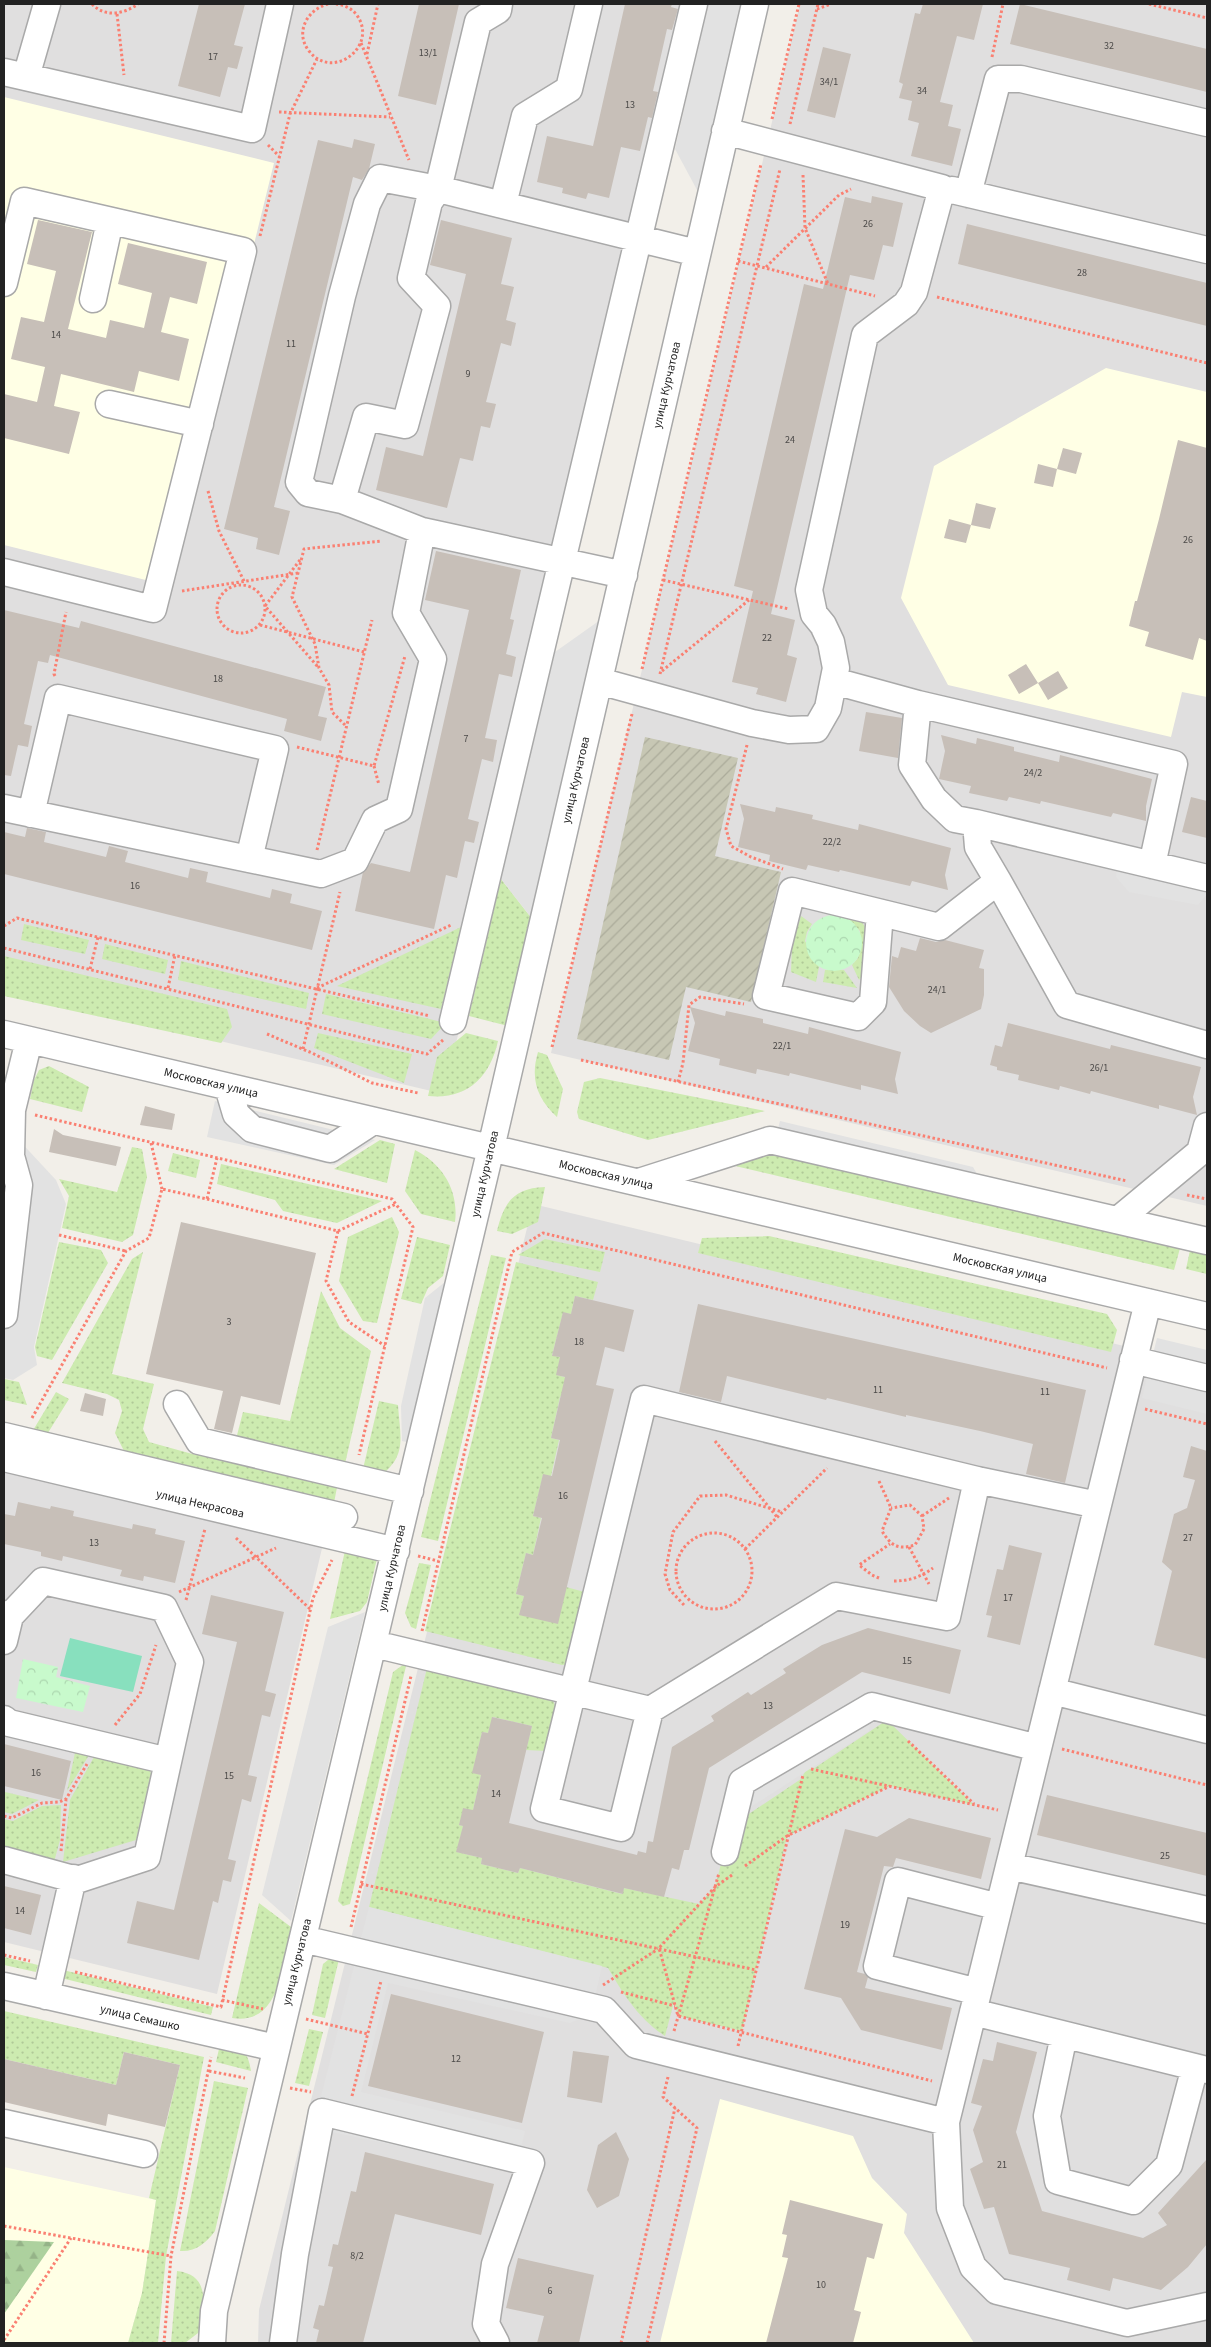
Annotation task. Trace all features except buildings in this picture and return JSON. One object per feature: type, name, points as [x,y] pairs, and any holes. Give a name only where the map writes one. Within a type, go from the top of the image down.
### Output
[{"type":"street","points":[[47,4],[15,74],[252,129],[280,4]]},
{"type":"street","points":[[342,500],[366,417],[405,425],[436,306],[411,278],[429,202],[425,186],[478,22],[498,10],[499,4]]},
{"type":"street","points":[[503,204],[525,116],[570,89],[589,4]]},
{"type":"street","points":[[453,1021],[637,238],[694,4]]},
{"type":"street","name":"улица Курчатова","points":[[212,2343],[214,2311],[491,1148],[755,4]]},
{"type":"street","points":[[968,194],[998,79],[1022,79],[1207,123]]},
{"type":"street","points":[[726,131],[942,188],[1207,250]]},
{"type":"street","points":[[624,575],[411,526],[342,500],[308,493],[299,482],[342,296],[367,204],[380,178],[503,204],[697,253]]},
{"type":"street","points":[[599,681],[752,723],[789,730],[816,728],[828,708],[836,668],[831,642],[814,614],[809,590],[865,335],[910,298],[942,188]]},
{"type":"street","points":[[4,283],[24,202],[243,251],[153,609],[4,572]]},
{"type":"street","points":[[93,299],[110,221]]},
{"type":"street","points":[[109,404],[200,424]]},
{"type":"street","points":[[4,808],[320,874],[355,861],[375,820],[399,809],[433,658],[406,613],[411,526]]},
{"type":"street","points":[[834,681],[918,704],[1174,764],[1152,865]]},
{"type":"street","points":[[31,814],[58,698],[275,749],[249,859]]},
{"type":"street","points":[[918,704],[912,765],[934,799],[955,819],[1207,878]]},
{"type":"street","points":[[976,823],[978,847],[1067,1005],[1207,1045]]},
{"type":"street","points":[[880,913],[873,1002],[858,1017],[766,996],[792,891],[880,913],[939,928],[998,881]]},
{"type":"street","name":"Московская улица","points":[[4,1034],[1207,1316]]},
{"type":"street","points":[[4,1315],[19,1185],[11,1156],[12,1110],[29,1040]]},
{"type":"street","points":[[228,1087],[236,1114],[252,1129],[330,1149],[373,1121]]},
{"type":"street","points":[[1118,1220],[1200,1152],[1207,1126]]},
{"type":"street","points":[[638,1182],[770,1140],[1207,1241]]},
{"type":"street","points":[[1148,1302],[946,2122],[950,2208],[973,2267],[997,2291],[1127,2323],[1207,2306]]},
{"type":"street","points":[[1132,1367],[1207,1378]]},
{"type":"street","points":[[650,1710],[621,1828],[544,1809],[644,1399],[977,1480],[1098,1506]]},
{"type":"street","points":[[177,1404],[199,1441],[410,1490]]},
{"type":"street","name":"улица Некрасова","points":[[9,1445],[211,1507],[396,1551]]},
{"type":"street","name":"улица Некрасова","points":[[9,1445],[344,1517]]},
{"type":"street","points":[[374,1644],[650,1710],[836,1596],[947,1617],[977,1480]]},
{"type":"street","points":[[4,1641],[7,1615],[43,1581],[164,1608],[190,1662],[147,1857],[77,1880],[4,1860]]},
{"type":"street","points":[[1052,1691],[1207,1730]]},
{"type":"street","points":[[725,1852],[742,1782],[872,1706],[1038,1746]]},
{"type":"street","points":[[4,1719],[9,1723],[168,1761]]},
{"type":"street","points":[[1009,1866],[1207,1910]]},
{"type":"street","points":[[46,1996],[65,1876]]},
{"type":"street","points":[[999,1907],[898,1882],[877,1966],[1064,2035],[1201,2068],[1169,2164],[1133,2201],[1058,2181],[1046,2116],[1064,2035]]},
{"type":"street","points":[[303,1939],[604,2010],[636,2045],[946,2122]]},
{"type":"street","name":"улица Семашко","points":[[4,1986],[276,2048]]},
{"type":"street","points":[[283,2343],[295,2254],[322,2112],[531,2163],[496,2264],[486,2324],[496,2343]]},
{"type":"street","points":[[4,2123],[144,2154]]},
{"type":"path","points":[[92,4],[105,12],[117,14],[129,10],[138,4]]},
{"type":"path","points":[[328,4],[319,6],[310,14],[304,25],[303,38],[307,50],[317,59],[327,63],[338,63],[348,59],[356,52],[361,43],[363,31],[360,19],[347,5],[337,4]]},
{"type":"path","points":[[366,56],[378,4]]},
{"type":"path","points":[[642,693],[658,684],[758,266],[799,4]]},
{"type":"path","points":[[552,1047],[642,693],[662,580],[738,261],[776,144],[818,4]]},
{"type":"path","points":[[817,10],[831,4]]},
{"type":"path","points":[[998,79],[991,62],[1004,4]]},
{"type":"path","points":[[1148,4],[1207,18]]},
{"type":"path","points":[[117,14],[127,100]]},
{"type":"path","points":[[361,43],[390,117],[412,166],[425,186]]},
{"type":"path","points":[[256,110],[290,114],[390,117]]},
{"type":"path","points":[[776,144],[803,158],[805,228],[828,284]]},
{"type":"path","points":[[766,268],[839,195],[855,188]]},
{"type":"path","points":[[738,261],[828,284],[910,298],[1207,364]]},
{"type":"path","points":[[206,483],[220,530],[247,586]]},
{"type":"path","points":[[319,668],[312,638],[292,597],[304,549],[396,540],[411,526]]},
{"type":"path","points":[[265,606],[302,558]]},
{"type":"path","points":[[174,592],[298,573]]},
{"type":"path","points":[[662,580],[814,614]]},
{"type":"path","points":[[237,585],[247,586],[255,590],[262,597],[265,606],[264,616],[260,625],[252,631],[243,634],[234,633],[226,629],[216,613],[221,595],[228,588],[237,585]]},
{"type":"path","points":[[58,698],[60,684],[54,674],[71,589]]},
{"type":"path","points":[[661,671],[749,600]]},
{"type":"path","points":[[265,606],[319,668],[329,685],[332,712],[346,725]]},
{"type":"path","points":[[311,872],[372,620]]},
{"type":"path","points":[[260,625],[364,652]]},
{"type":"path","points":[[293,745],[374,766],[403,661],[415,628]]},
{"type":"path","points":[[752,723],[726,830],[731,846],[750,857],[790,872],[792,891]]},
{"type":"path","points":[[303,1049],[346,865]]},
{"type":"path","points":[[4,926],[17,918],[453,1021]]},
{"type":"path","points":[[316,988],[458,921]]},
{"type":"path","points":[[90,969],[98,937]]},
{"type":"path","points":[[4,948],[427,1054]]},
{"type":"path","points":[[168,988],[175,955]]},
{"type":"path","points":[[678,1082],[683,1063],[689,1005],[700,997],[758,1007],[766,996]]},
{"type":"path","points":[[267,1034],[303,1049],[372,1083],[418,1093]]},
{"type":"path","points":[[581,1060],[1207,1199]]},
{"type":"path","points":[[9,1445],[126,1251],[149,1238],[162,1189],[151,1143]]},
{"type":"path","points":[[207,1198],[218,1158]]},
{"type":"path","points":[[162,1189],[207,1198],[338,1231],[396,1204]]},
{"type":"path","points":[[338,1231],[326,1281],[349,1322],[385,1346]]},
{"type":"path","points":[[346,1949],[512,1252],[543,1233],[1132,1367]]},
{"type":"path","points":[[59,1235],[126,1251]]},
{"type":"path","points":[[1123,1403],[1207,1424]]},
{"type":"path","points":[[714,1440],[777,1517]]},
{"type":"path","points":[[745,1549],[847,1448]]},
{"type":"path","points":[[885,1479],[878,1482],[891,1508],[882,1531],[890,1544],[895,1547],[906,1548],[915,1545],[924,1529],[922,1516],[910,1505],[891,1508]]},
{"type":"path","points":[[938,1494],[947,1509]]},
{"type":"path","points":[[684,1605],[670,1590],[665,1574],[674,1532],[700,1496],[726,1495],[782,1512]]},
{"type":"path","points":[[177,1634],[211,1507]]},
{"type":"path","points":[[712,1533],[730,1537],[745,1549],[751,1560],[753,1573],[750,1585],[744,1596],[734,1604],[722,1609],[709,1610],[697,1606],[687,1599],[679,1589],[675,1577],[676,1564],[680,1552],[688,1542],[699,1535],[712,1533]]},
{"type":"path","points":[[235,1537],[311,1610]]},
{"type":"path","points":[[880,1578],[872,1576],[859,1565],[890,1544]]},
{"type":"path","points":[[164,1608],[181,1590],[277,1547]]},
{"type":"path","points":[[889,1581],[906,1581],[924,1574],[936,1566]]},
{"type":"path","points":[[908,1740],[974,1805]]},
{"type":"path","points":[[1038,1746],[1207,1784]]},
{"type":"path","points":[[732,2069],[801,1778],[808,1768],[1021,1815]]},
{"type":"path","points":[[610,1989],[601,1986],[659,1948],[715,1887],[787,1836],[890,1786]]},
{"type":"path","points":[[65,1876],[66,1799]]},
{"type":"path","points":[[4,1816],[12,1818]]},
{"type":"path","points":[[647,2343],[698,2128],[663,2097],[678,2016],[725,1852]]},
{"type":"path","points":[[361,1884],[756,1970]]},
{"type":"path","points":[[659,1948],[678,2016]]},
{"type":"path","points":[[619,1991],[676,2007]]},
{"type":"path","points":[[222,2000],[368,2034]]},
{"type":"path","points":[[164,2343],[171,2256],[221,2007]]},
{"type":"path","points":[[678,2016],[955,2087]]},
{"type":"path","points":[[209,2071],[268,2083]]},
{"type":"path","points":[[621,2343],[675,2108]]},
{"type":"path","points":[[4,2226],[171,2256]]},
{"type":"path","points":[[4,2340],[71,2238]]},
{"type":"shaded area","points":[[4,4],[702,4],[444,1094],[4,990]]},
{"type":"shaded area","points":[[708,4],[747,4],[703,201],[675,149]]},
{"type":"shaded area","points":[[800,4],[1207,4],[1207,1206],[551,1053]]},
{"type":"shaded area","points":[[4,97],[274,163],[170,586],[4,545]]},
{"type":"shaded area","points":[[1106,368],[1207,392],[1207,697],[1182,692],[1171,737],[948,685],[901,598],[934,466]]},
{"type":"shaded area","points":[[603,618],[533,920],[501,879],[555,652]]},
{"type":"shaded area","points":[[645,737],[738,758],[715,856],[781,872],[751,1002],[686,987],[669,1060],[577,1039]]},
{"type":"shaded area","points":[[1117,868],[1207,889],[1207,894],[1198,905],[1129,892],[1116,877]]},
{"type":"shaded area","points":[[215,1101],[375,1140],[334,1165],[207,1137]]},
{"type":"shaded area","points":[[780,1121],[973,1167],[981,1181],[777,1132]]},
{"type":"shaded area","points":[[16,1137],[56,1180],[66,1204],[34,1347],[37,1365],[13,1380],[4,1378],[4,1184]]},
{"type":"shaded area","points":[[533,1204],[1207,1366],[1207,2343],[258,2343],[259,2310]]},
{"type":"shaded area","points":[[450,1278],[411,1443],[402,1441],[401,1406],[425,1298]]},
{"type":"shaded area","points":[[1157,1338],[1207,1350],[1207,1414],[1142,1398]]},
{"type":"shaded area","points":[[4,1468],[323,1544],[217,1994],[4,1942]]},
{"type":"shaded area","points":[[365,1612],[291,1921],[262,1895],[328,1627]]},
{"type":"shaded area","points":[[872,1710],[869,1731],[743,1812],[750,1782]]},
{"type":"shaded area","points":[[369,1907],[602,1966],[591,2014],[570,2023],[388,1983],[361,2092],[525,2131],[515,2171],[313,2128]]},
{"type":"shaded area","points":[[720,2099],[853,2136],[872,2178],[907,2214],[904,2233],[974,2343],[660,2343]]},
{"type":"shaded area","points":[[4,2167],[156,2200],[142,2293],[128,2343],[4,2343]]},
{"type":"green space","points":[[501,879],[533,920],[508,1026],[469,1016]]},
{"type":"green space","points":[[853,911],[867,929],[863,975],[859,980],[852,965],[858,958],[860,931],[847,918]]},
{"type":"green space","points":[[828,915],[840,915],[850,919],[858,927],[862,943],[858,959],[850,967],[840,971],[828,971],[818,967],[810,959],[806,949],[806,937],[810,927],[818,919]]},
{"type":"green space","points":[[801,916],[812,924],[807,932],[805,941],[819,967],[816,982],[791,972],[792,945]]},
{"type":"green space","points":[[24,924],[89,940],[85,954],[21,940]]},
{"type":"green space","points":[[461,927],[441,1009],[337,986]]},
{"type":"green space","points":[[105,944],[168,960],[165,974],[102,959]]},
{"type":"green space","points":[[4,956],[227,1009],[232,1027],[221,1043],[4,996]]},
{"type":"green space","points":[[181,961],[309,993],[306,1009],[178,980]]},
{"type":"green space","points":[[825,970],[844,970],[857,988],[823,982]]},
{"type":"green space","points":[[326,994],[446,1023],[431,1039],[322,1014]]},
{"type":"green space","points":[[318,1033],[412,1054],[404,1083],[314,1048]]},
{"type":"green space","points":[[466,1033],[498,1041],[489,1066],[474,1084],[465,1090],[442,1096],[428,1096],[437,1057]]},
{"type":"green space","points":[[538,1052],[547,1055],[563,1089],[557,1117],[544,1103],[537,1088],[535,1071]]},
{"type":"green space","points":[[49,1066],[89,1087],[82,1112],[30,1099],[34,1080],[39,1070]]},
{"type":"green space","points":[[600,1078],[765,1111],[648,1140],[579,1119],[577,1112],[584,1082]]},
{"type":"green space","points":[[380,1140],[395,1144],[387,1183],[334,1169]]},
{"type":"green space","points":[[132,1147],[142,1149],[147,1177],[133,1235],[122,1242],[62,1228],[69,1196],[59,1179],[117,1192]]},
{"type":"green space","points":[[781,1149],[1182,1241],[1174,1270],[731,1165]]},
{"type":"green space","points":[[415,1150],[434,1163],[447,1180],[454,1200],[455,1222],[421,1214],[405,1191]]},
{"type":"green space","points":[[173,1153],[200,1160],[196,1178],[168,1171]]},
{"type":"green space","points":[[221,1164],[382,1201],[337,1223],[283,1211],[275,1200],[217,1184]]},
{"type":"green space","points":[[545,1187],[538,1222],[512,1234],[497,1231],[503,1212],[512,1198],[525,1190]]},
{"type":"green space","points":[[392,1217],[399,1232],[377,1323],[363,1321],[339,1281],[348,1237]]},
{"type":"green space","points":[[769,1236],[1107,1314],[1117,1330],[1111,1352],[698,1253],[702,1238]]},
{"type":"green space","points":[[417,1237],[450,1245],[443,1276],[428,1288],[421,1304],[401,1299]]},
{"type":"green space","points":[[545,1239],[605,1252],[600,1272],[518,1255]]},
{"type":"green space","points":[[1192,1241],[1207,1245],[1207,1274],[1186,1269]]},
{"type":"green space","points":[[59,1242],[101,1250],[108,1263],[52,1360],[37,1356],[35,1347]]},
{"type":"green space","points":[[143,1252],[112,1374],[154,1384],[143,1429],[149,1442],[196,1455],[205,1449],[338,1482],[334,1503],[125,1453],[115,1433],[122,1411],[119,1400],[107,1394],[62,1383],[132,1259]]},
{"type":"green space","points":[[491,1255],[506,1258],[438,1541],[421,1537]]},
{"type":"green space","points":[[516,1262],[598,1282],[593,1300],[575,1296],[571,1314],[563,1313],[552,1355],[560,1357],[557,1375],[574,1380],[560,1397],[551,1438],[559,1440],[551,1476],[543,1475],[533,1516],[541,1518],[533,1555],[526,1553],[516,1594],[524,1596],[520,1615],[566,1587],[592,1594],[570,1664],[562,1665],[425,1631]]},
{"type":"green space","points":[[321,1291],[340,1328],[371,1351],[344,1468],[235,1443],[243,1412],[290,1421]]},
{"type":"green space","points":[[4,1379],[19,1382],[27,1405],[4,1400]]},
{"type":"green space","points":[[56,1392],[69,1399],[46,1436],[32,1432]]},
{"type":"green space","points":[[379,1401],[398,1405],[401,1436],[398,1453],[394,1461],[379,1477],[362,1473]]},
{"type":"green space","points":[[346,1546],[378,1554],[367,1602],[360,1611],[330,1619]]},
{"type":"green space","points":[[419,1563],[431,1565],[416,1629],[411,1627],[405,1613]]},
{"type":"green space","points":[[70,1638],[142,1656],[133,1692],[60,1676]]},
{"type":"green space","points":[[23,1659],[58,1667],[56,1677],[90,1686],[83,1712],[16,1698]]},
{"type":"green space","points":[[407,1662],[350,1904],[343,1906],[338,1901],[393,1672]]},
{"type":"green space","points":[[428,1664],[552,1699],[555,1705],[546,1751],[526,1750],[532,1726],[493,1717],[488,1733],[482,1732],[473,1772],[481,1775],[473,1810],[459,1825],[463,1826],[457,1852],[482,1858],[481,1864],[518,1873],[520,1868],[622,1894],[624,1888],[699,1904],[715,1887],[731,1826],[801,1779],[807,1768],[813,1769],[887,1720],[974,1805],[890,1786],[787,1836],[742,2031],[678,2016],[674,2002],[665,2036],[639,2014],[608,1968],[369,1907]]},
{"type":"green space","points":[[77,1743],[94,1747],[67,1791]]},
{"type":"green space","points":[[99,1748],[148,1764],[151,1774],[136,1840],[63,1862],[70,1800]]},
{"type":"green space","points":[[5,1792],[39,1800],[12,1814],[4,1812]]},
{"type":"green space","points":[[61,1805],[60,1840],[54,1862],[4,1846],[4,1819],[13,1821],[42,1806]]},
{"type":"green space","points":[[259,1903],[291,1927],[282,1973],[271,2002],[261,2012],[249,2018],[232,2018]]},
{"type":"green space","points":[[334,1955],[340,1955],[325,2018],[312,2015],[323,1964]]},
{"type":"green space","points":[[4,1957],[38,1965],[36,1972],[4,1965]]},
{"type":"green space","points":[[59,1969],[213,2007],[211,2015],[57,1977]]},
{"type":"green space","points":[[4,2011],[204,2057],[166,2256],[158,2343],[128,2343],[142,2293],[156,2200],[149,2198],[180,2065],[124,2052],[116,2085],[4,2059]]},
{"type":"green space","points":[[309,2029],[323,2032],[309,2086],[295,2083]]},
{"type":"green space","points":[[221,2040],[242,2050],[248,2058],[251,2071],[216,2062]]},
{"type":"green space","points":[[214,2081],[248,2088],[215,2231],[200,2246],[191,2250],[180,2251]]},
{"type":"green space","points":[[4,2240],[54,2242],[4,2314]]},
{"type":"green space","points":[[177,2271],[195,2278],[203,2292],[202,2330],[185,2343],[171,2343]]}]
